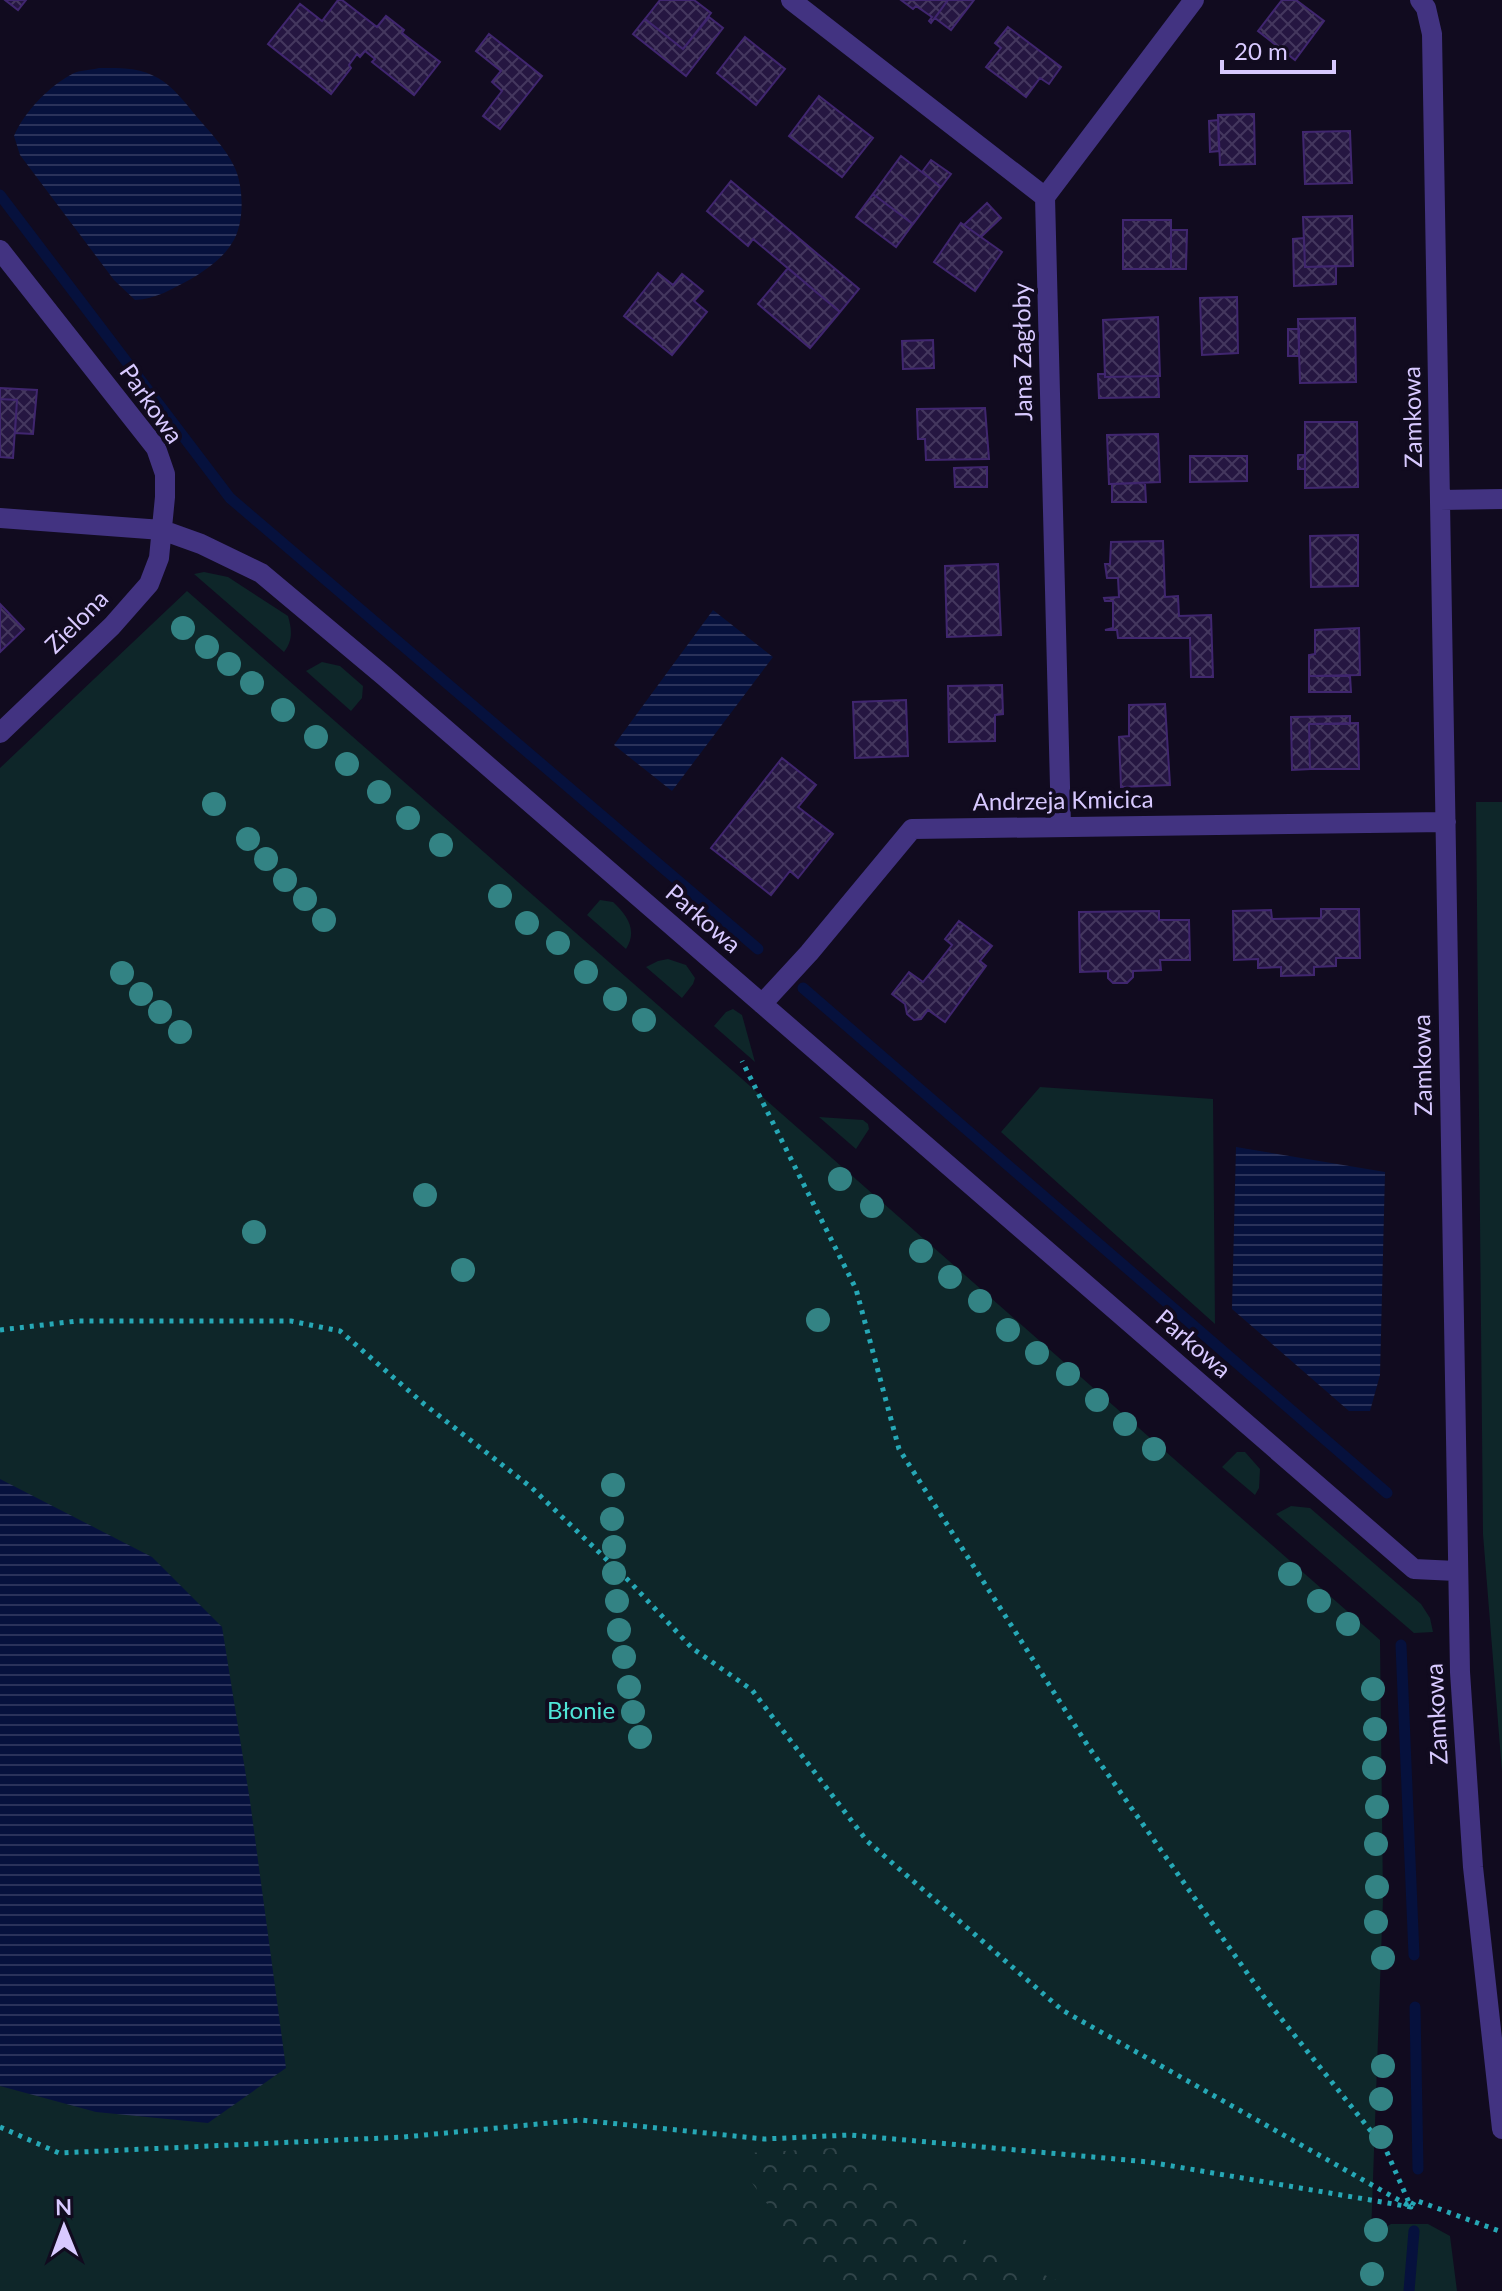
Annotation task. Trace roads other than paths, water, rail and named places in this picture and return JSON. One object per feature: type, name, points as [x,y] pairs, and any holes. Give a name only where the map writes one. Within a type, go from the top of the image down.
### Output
[{"type":"street","points":[[791,0],[1045,197],[1194,0]]},
{"type":"street","name":"Zamkowa","points":[[1420,0],[1426,8],[1432,34],[1456,1571],[1473,1867],[1502,2129]]},
{"type":"street","name":"Jana Zagłoby","points":[[1045,197],[1061,826]]},
{"type":"street","name":"Parkowa","points":[[0,250],[156,448],[165,474],[162,530],[201,544],[261,573],[1414,1569],[1456,1571]]},
{"type":"street","points":[[1440,500],[1502,499]]},
{"type":"street","points":[[0,518],[162,530]]},
{"type":"street","name":"Zielona","points":[[0,733],[112,626],[149,584],[159,558],[162,530]]},
{"type":"street","name":"Andrzeja Kmicica","points":[[762,1004],[809,953],[912,829],[1446,822]]},
{"type":"waterway","points":[[0,195],[230,498],[758,949]]},
{"type":"waterway","points":[[803,988],[1387,1493]]},
{"type":"waterway","points":[[1401,1645],[1414,1955]]},
{"type":"waterway","points":[[1415,2007],[1418,2169]]},
{"type":"waterway","points":[[1409,2291],[1414,2231]]},
{"type":"park label","name":"Błonie","points":[[581,1711]]}]
